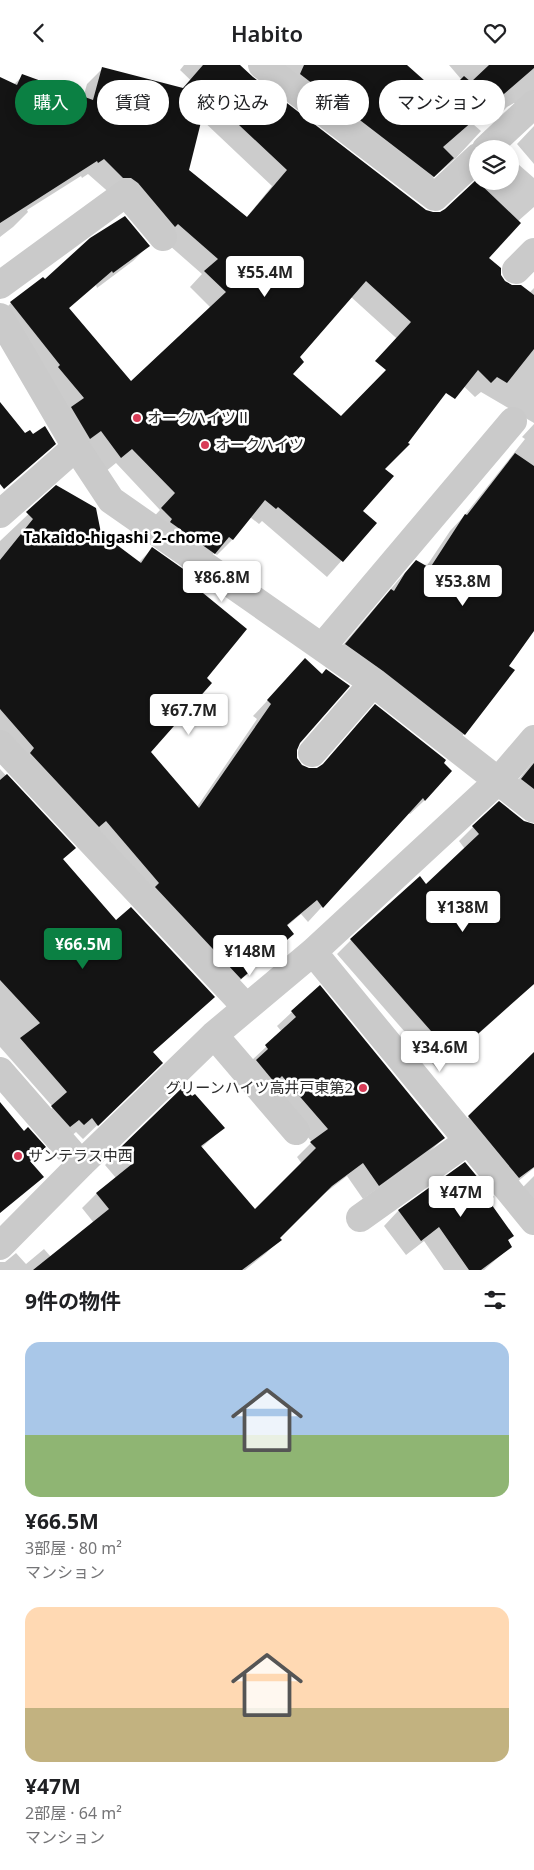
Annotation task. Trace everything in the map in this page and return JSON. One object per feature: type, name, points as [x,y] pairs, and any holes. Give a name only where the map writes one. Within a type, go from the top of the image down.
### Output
[{"type":"street","points":[[262,65],[435,197],[469,165]]},
{"type":"street","points":[[496,140],[534,104]]},
{"type":"street","points":[[0,285],[126,193],[163,237]]},
{"type":"street","points":[[0,317],[76,447],[111,500],[373,683],[534,809]]},
{"type":"street","points":[[322,647],[513,421]]},
{"type":"street","points":[[0,514],[76,447]]},
{"type":"street","points":[[312,753],[373,683]]},
{"type":"street","points":[[0,1246],[81,1164],[214,1035],[313,952],[498,780],[534,739]]},
{"type":"street","points":[[0,744],[246,1007]]},
{"type":"street","points":[[313,952],[534,1221]]},
{"type":"street","points":[[214,1035],[296,1131]]},
{"type":"street","points":[[0,1071],[81,1164]]},
{"type":"street","points":[[360,1218],[468,1141]]},
{"type":"street","points":[[501,1156],[534,1197]]},
{"type":"building","points":[[203,65],[240,65],[257,80],[190,80]]},
{"type":"building","points":[[304,65],[407,65],[424,80],[379,80],[379,125],[468,125],[443,147],[454,158],[434,177],[366,125],[369,125],[369,80],[308,80],[300,74]]},
{"type":"building","points":[[489,65],[534,65],[534,68],[505,93],[505,80],[473,80]]},
{"type":"building","points":[[102,67],[152,80],[98,80]]},
{"type":"building","points":[[22,74],[38,80],[19,80]]},
{"type":"building","points":[[464,76],[469,80],[460,80]]},
{"type":"building","points":[[0,77],[15,84],[15,125],[87,125],[87,98],[93,100],[97,85],[97,125],[169,125],[169,84],[179,87],[179,125],[200,125],[189,170],[247,217],[287,170],[239,125],[287,125],[287,103],[297,111],[297,125],[315,125],[426,210],[440,212],[469,187],[469,190],[486,190],[521,223],[489,258],[501,268],[501,275],[505,281],[512,285],[521,285],[534,295],[534,349],[507,383],[497,377],[491,383],[478,370],[455,399],[446,393],[408,443],[410,444],[385,469],[394,476],[363,511],[377,523],[343,562],[278,507],[276,509],[265,500],[233,540],[229,537],[215,554],[170,522],[172,519],[161,508],[175,493],[132,449],[121,458],[101,431],[90,439],[71,407],[84,398],[58,367],[60,365],[10,302],[43,277],[45,279],[90,238],[125,216],[150,246],[113,273],[112,271],[69,308],[131,381],[226,292],[204,271],[218,259],[178,224],[175,227],[138,183],[131,178],[123,178],[104,159],[98,163],[97,161],[0,223]],"holes":[[[366,281],[411,322],[375,361],[386,370],[341,416],[293,374],[304,362],[300,357]]]},
{"type":"building","points":[[0,402],[25,433],[30,430],[33,434],[45,426],[56,444],[4,489],[0,484]]},
{"type":"building","points":[[515,453],[534,466],[534,631],[509,666],[515,670],[465,735],[345,644],[391,589],[394,591],[416,560],[430,568],[465,514],[467,515]]},
{"type":"building","points":[[56,485],[96,508],[101,533],[141,563],[152,547],[196,578],[192,584],[247,629],[207,678],[212,683],[151,752],[199,808],[271,704],[267,700],[305,658],[322,674],[326,669],[350,686],[300,743],[297,750],[297,758],[302,765],[309,768],[317,768],[323,764],[375,704],[446,760],[444,763],[452,771],[425,801],[423,798],[323,908],[317,900],[287,925],[294,934],[241,979],[155,887],[159,883],[106,821],[99,827],[30,753],[34,748],[0,709],[0,560],[33,519],[26,512]]},
{"type":"building","points":[[534,763],[534,789],[521,779]]},
{"type":"building","points":[[7,774],[76,848],[63,859],[116,920],[131,907],[215,997],[153,1052],[163,1063],[98,1126],[92,1118],[84,1125],[79,1120],[70,1127],[51,1106],[67,1092],[20,1038],[40,1023],[0,980],[0,780]]},
{"type":"building","points":[[499,801],[524,821],[534,824],[534,984],[453,1056],[350,939],[420,876],[426,884],[479,834],[472,826]]},
{"type":"building","points":[[320,985],[445,1138],[379,1186],[363,1163],[332,1186],[280,1238],[282,1240],[242,1270],[33,1270],[109,1209],[96,1193],[132,1164],[119,1149],[184,1086],[192,1096],[195,1094],[225,1128],[201,1146],[255,1209],[316,1148],[310,1142],[328,1129],[282,1076],[275,1083],[256,1060],[268,1049],[265,1045],[296,1017],[291,1011]]},
{"type":"building","points":[[534,1052],[534,1167],[519,1178],[468,1116]]},
{"type":"building","name":"サンテラス中西","points":[[0,1102],[24,1131],[28,1127],[46,1147],[30,1161],[44,1177],[0,1213]]},
{"type":"building","points":[[465,1162],[494,1197],[489,1201],[514,1236],[508,1240],[512,1247],[481,1270],[469,1270],[439,1227],[421,1241],[398,1210]]},
{"type":"place","name":"オークハイツⅡ","points":[[137,418]]},
{"type":"place","name":"オークハイツ","points":[[205,445]]},
{"type":"place","name":"グリーンハイツ高井戸東第2","points":[[363,1088]]},
{"type":"place","name":"サンテラス中西","points":[[18,1156]]},
{"type":"district","name":"Takaido-higashi 2-chome","points":[[122,537]]}]
